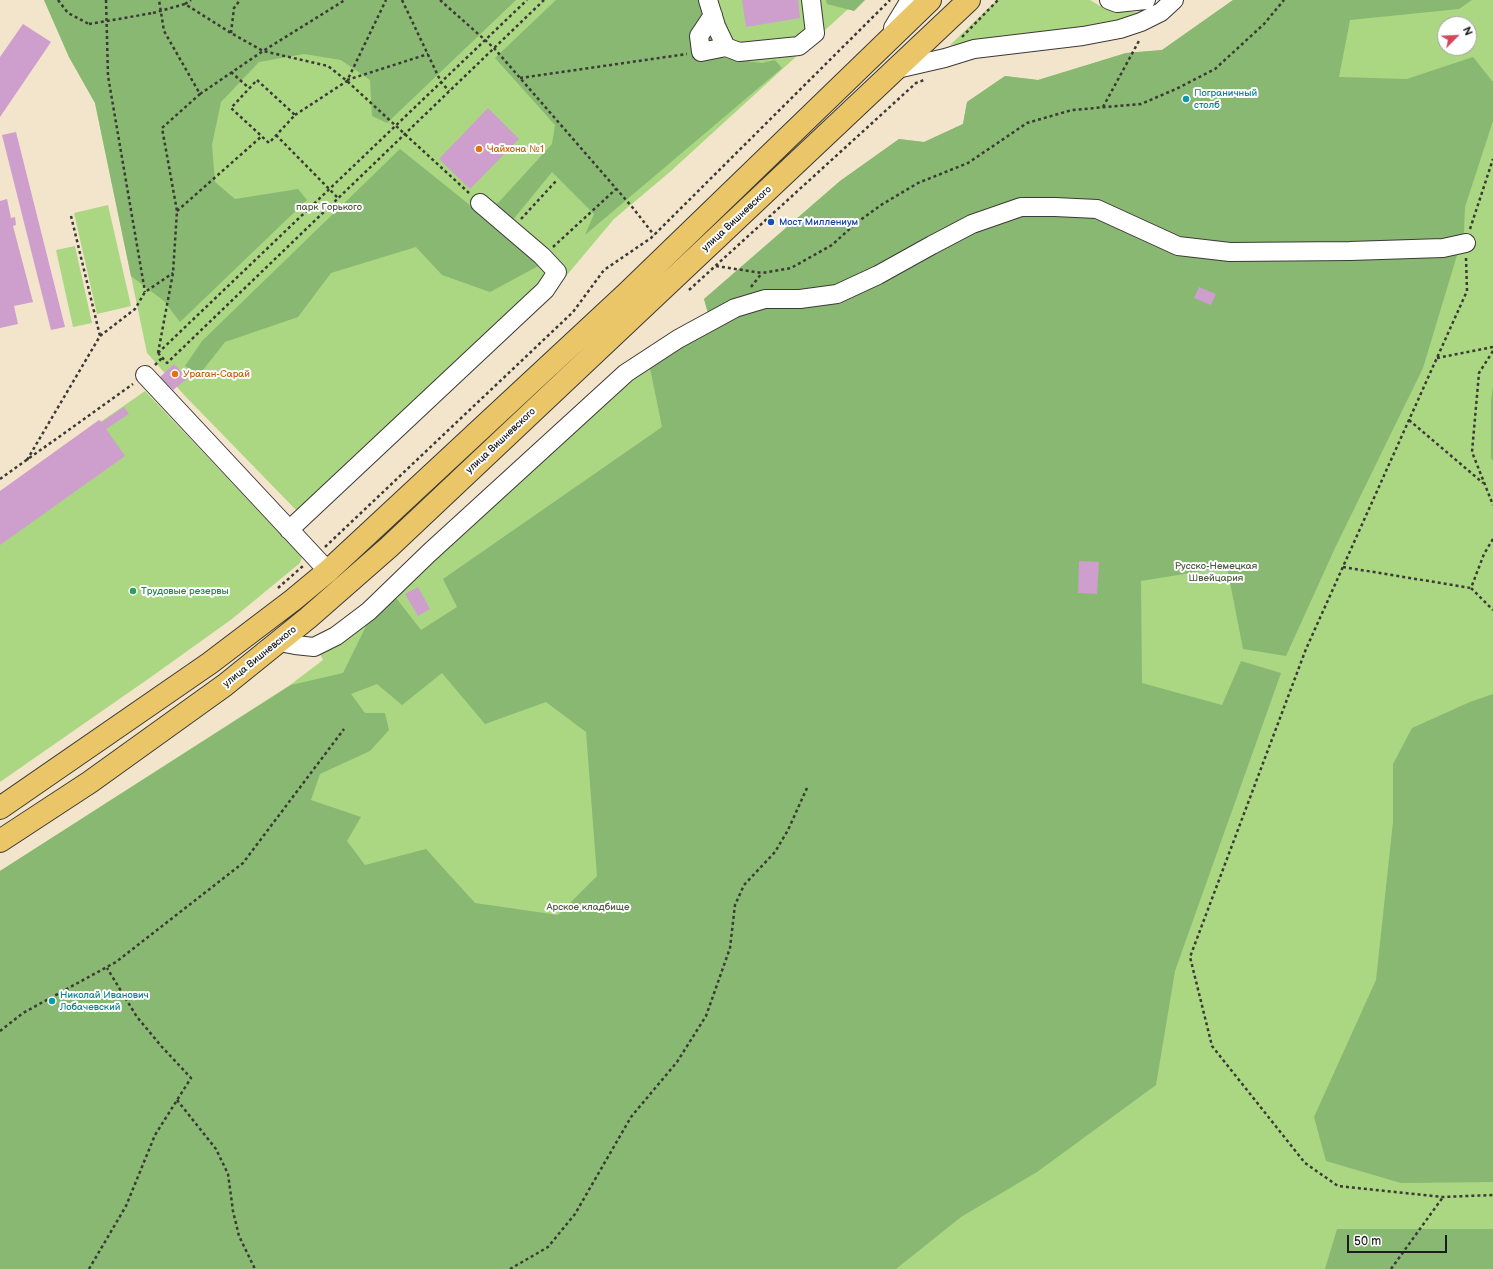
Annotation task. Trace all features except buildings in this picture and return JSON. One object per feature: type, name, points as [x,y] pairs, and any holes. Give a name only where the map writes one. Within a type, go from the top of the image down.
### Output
[{"type":"main road","points":[[0,808],[210,663],[293,600],[321,564],[621,299],[930,0]]},
{"type":"main road","name":"улица Вишневского","points":[[0,840],[90,782],[225,686],[279,642],[389,547],[969,0]]},
{"type":"street","points":[[710,8],[699,36],[701,52],[726,47],[739,52],[799,46],[815,33],[811,0]]},
{"type":"street","points":[[881,48],[910,0]]},
{"type":"street","points":[[1109,0],[1117,3],[1146,0]]},
{"type":"street","points":[[897,69],[945,58],[974,49],[1082,36],[1120,29],[1141,22],[1161,12],[1174,0]]},
{"type":"street","points":[[710,8],[726,47]]},
{"type":"street","points":[[290,530],[545,290],[557,272],[542,256],[480,203]]},
{"type":"street","points":[[279,642],[314,647],[336,636],[369,611],[429,553],[620,378],[678,339],[735,308],[765,299],[800,299],[837,294],[878,275],[972,224],[1021,207],[1055,207],[1097,210],[1178,246],[1230,252],[1350,251],[1443,248],[1466,243]]},
{"type":"street","points":[[145,375],[216,460],[290,530],[321,564]]},
{"type":"path","points":[[58,0],[68,13],[89,24],[161,11],[185,4],[191,0]]},
{"type":"path","points":[[106,0],[108,76],[145,292]]},
{"type":"path","points":[[159,0],[164,30],[200,94]]},
{"type":"path","points":[[231,33],[234,8],[240,0]]},
{"type":"path","points":[[346,0],[231,72],[200,94],[162,128],[177,211],[173,273],[158,353],[167,363],[544,0]]},
{"type":"path","points":[[347,81],[386,0]]},
{"type":"path","points":[[402,0],[441,82],[449,91]]},
{"type":"path","points":[[440,0],[494,48],[654,235]]},
{"type":"path","points":[[158,353],[527,0]]},
{"type":"path","points":[[274,592],[321,564],[573,312],[604,270],[654,235],[890,0]]},
{"type":"path","points":[[959,40],[998,0]]},
{"type":"path","points":[[716,266],[762,273],[791,268],[832,245],[855,224],[881,205],[918,183],[968,163],[1027,123],[1072,110],[1141,104],[1215,69],[1264,24],[1284,0]]},
{"type":"path","points":[[185,4],[263,51],[328,66],[396,125],[480,203]]},
{"type":"path","points":[[1103,107],[1140,39]]},
{"type":"path","points":[[520,78],[701,52]]},
{"type":"path","points":[[295,115],[257,80],[231,108],[269,143],[295,115],[347,81],[428,54]]},
{"type":"path","points":[[231,72],[249,88]]},
{"type":"path","points":[[276,135],[330,188],[338,198]]},
{"type":"path","points":[[177,211],[262,136]]},
{"type":"path","points":[[1493,159],[1466,243],[1466,291],[1306,649],[1190,957],[1212,1046],[1305,1163],[1338,1186],[1443,1197],[1493,1196]]},
{"type":"path","points":[[510,229],[556,181]]},
{"type":"path","points":[[542,256],[616,189]]},
{"type":"path","points":[[71,216],[100,336]]},
{"type":"path","points":[[27,460],[100,336],[135,309],[145,292],[173,273]]},
{"type":"path","points":[[1436,358],[1493,347]]},
{"type":"path","points":[[1493,351],[1479,373],[1472,452],[1493,505]]},
{"type":"path","points":[[0,479],[145,375],[162,358]]},
{"type":"path","points":[[1409,420],[1484,484]]},
{"type":"path","points":[[1471,588],[1484,554],[1493,540]]},
{"type":"path","points":[[1343,567],[1471,588],[1493,610]]},
{"type":"path","points":[[0,1031],[23,1013],[116,962],[243,862],[344,729]]},
{"type":"path","points":[[510,1269],[548,1247],[575,1214],[631,1117],[677,1062],[706,1016],[730,948],[735,905],[744,885],[774,852],[788,830],[807,788]]},
{"type":"path","points":[[89,1269],[126,1206],[155,1135],[191,1078],[137,1017],[106,968]]},
{"type":"path","points":[[178,1100],[216,1149],[228,1174],[233,1211],[239,1236],[255,1269]]},
{"type":"path","points":[[1391,1269],[1443,1197]]},
{"type":"green space","name":"парк Горького","points":[[44,0],[858,0],[671,171],[614,219],[546,300],[299,513],[186,397],[147,353],[95,103],[69,57]]},
{"type":"green space","points":[[44,0],[516,0],[387,123],[372,116],[370,80],[341,60],[304,54],[259,62],[221,102],[212,145],[215,182],[235,199],[298,189],[307,200],[180,322],[164,301],[131,276],[95,103],[69,57]]},
{"type":"green space","points":[[556,0],[701,0],[709,30],[723,58],[762,63],[775,60],[782,68],[585,235],[594,214],[552,172],[512,221],[542,264],[490,292],[442,275],[416,247],[331,273],[298,317],[225,342],[199,375],[185,366],[202,341],[400,149],[476,210],[498,203],[552,144],[555,125],[495,58]]},
{"type":"green space","points":[[826,0],[865,0],[854,11],[827,4]]},
{"type":"green space","points":[[997,0],[1090,0],[1100,6],[1124,12],[1136,12],[1148,9],[1116,25],[950,45]]},
{"type":"green space","name":"Русско-Немецкая Швейцария","points":[[1233,0],[1493,0],[1493,1269],[0,1269],[0,871],[290,685],[323,660],[318,650],[628,376],[712,327],[704,299],[840,181],[899,139],[924,142],[963,124],[967,102],[1005,76],[1038,80],[1126,53],[1162,50]]},
{"type":"green space","name":"Арское кладбище","points":[[1233,0],[1472,0],[1459,9],[1350,20],[1339,77],[1407,79],[1473,57],[1493,82],[1493,121],[1465,207],[1464,232],[1423,368],[1335,548],[1286,656],[1243,649],[1227,567],[1141,581],[1142,683],[1222,705],[1241,661],[1281,673],[1175,971],[1156,1085],[1037,1172],[961,1217],[896,1269],[0,1269],[0,871],[291,685],[343,673],[372,614],[393,594],[421,630],[457,607],[443,579],[662,427],[649,363],[712,327],[704,299],[840,181],[899,139],[924,142],[963,124],[967,102],[1005,76],[1038,80],[1126,53],[1162,50]],"holes":[[[442,673],[485,724],[546,702],[586,732],[597,876],[558,915],[475,903],[426,849],[365,865],[347,841],[361,817],[311,800],[320,774],[370,751],[389,730],[385,713],[365,713],[351,694],[377,684],[402,705]]]},
{"type":"green space","points":[[108,205],[131,306],[97,314],[74,213]]},
{"type":"green space","points":[[75,246],[92,323],[73,327],[56,250]]},
{"type":"green space","points":[[1493,386],[1493,461],[1491,458],[1491,401]]},
{"type":"green space","name":"Трудовые резервы","points":[[145,391],[302,557],[300,563],[232,619],[0,782],[0,492]]},
{"type":"green space","points":[[1493,694],[1493,1182],[1401,1183],[1326,1161],[1314,1117],[1376,980],[1393,822],[1393,764],[1412,728],[1470,702]]},
{"type":"green space","points":[[1337,1229],[1493,1229],[1493,1269],[1325,1269]]},
{"type":"place","name":"Пограничный столб","points":[[1186,99]]},
{"type":"place","name":"Чайхона №1","points":[[479,149]]},
{"type":"place","name":"Мост Миллениум","points":[[771,222]]},
{"type":"place","name":"Ураган-Сарай","points":[[175,374]]},
{"type":"place","name":"Трудовые резервы","points":[[133,591]]},
{"type":"place","name":"Николай Иванович Лобачевский","points":[[52,1001]]}]
